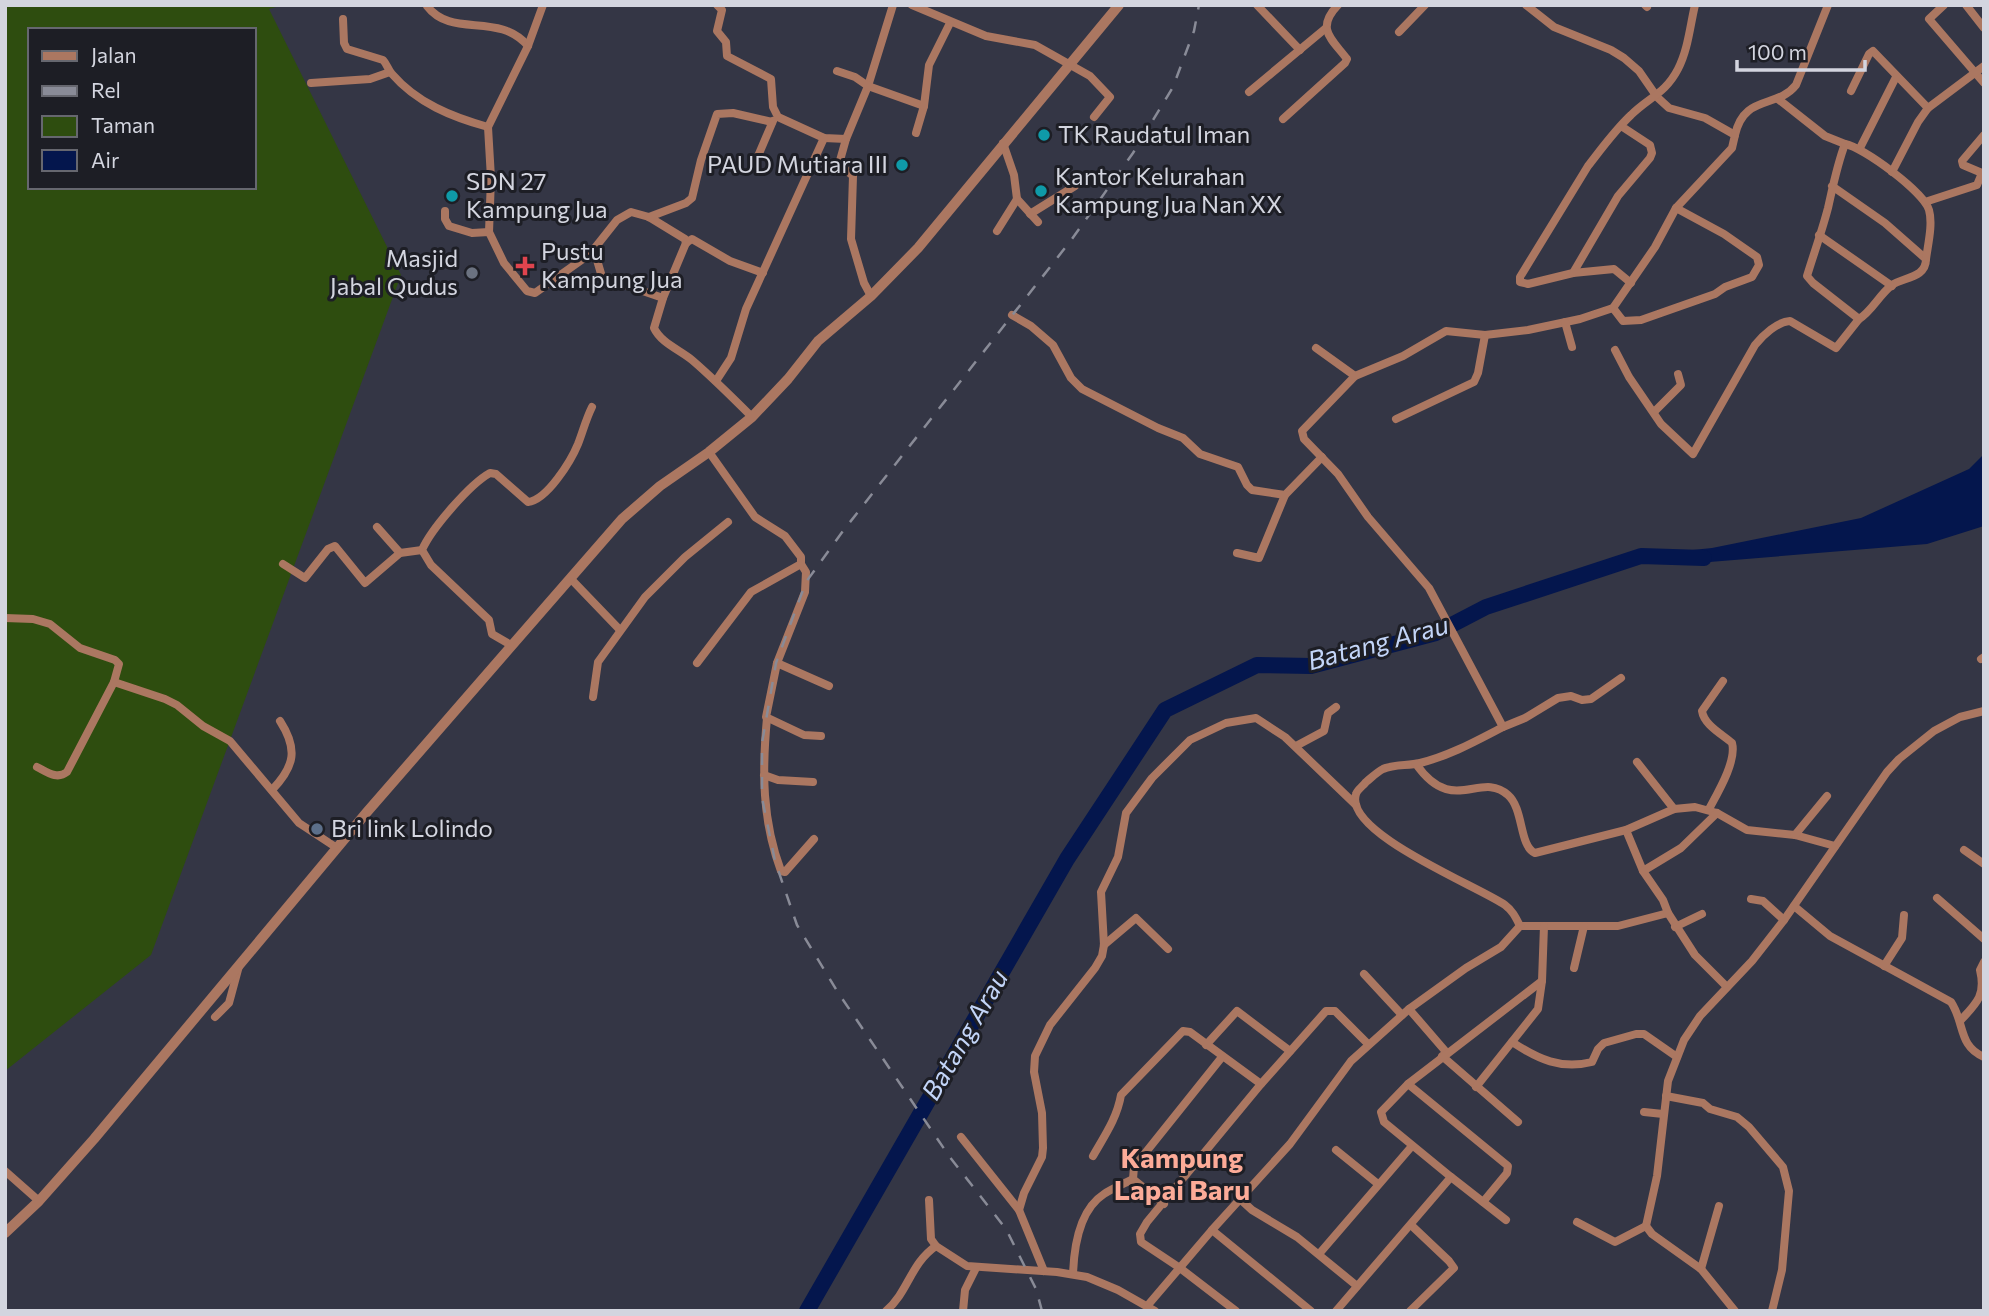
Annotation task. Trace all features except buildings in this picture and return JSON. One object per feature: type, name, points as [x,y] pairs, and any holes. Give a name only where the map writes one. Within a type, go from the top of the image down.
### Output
[{"type":"street","points":[[543,5],[528,46],[488,127],[491,178],[489,232],[504,263],[524,288],[535,293],[590,254],[625,215],[634,212],[649,217],[685,239],[686,243]]},
{"type":"street","points":[[717,5],[722,10],[717,31],[726,43],[727,57],[771,79],[775,120],[758,156]]},
{"type":"street","points":[[871,296],[864,283],[851,239],[853,176],[839,163],[868,86],[893,5]]},
{"type":"street","points":[[912,5],[950,23],[999,40],[1026,42],[1090,76],[1110,97],[1094,117]]},
{"type":"street","points":[[5,1233],[39,1201],[120,1108],[337,848],[622,519],[660,486],[709,452],[752,417],[788,379],[818,341],[871,296],[918,248],[1119,5]]},
{"type":"street","points":[[1258,5],[1300,50]]},
{"type":"street","points":[[1399,32],[1425,5]]},
{"type":"street","points":[[1526,5],[1554,26],[1624,58],[1639,71],[1664,104],[1676,111],[1705,118],[1735,135]]},
{"type":"street","points":[[1631,283],[1614,269],[1573,274],[1528,284],[1519,280],[1582,175],[1634,112],[1657,97],[1670,81],[1682,61],[1695,5]]},
{"type":"street","points":[[1503,727],[1429,588],[1368,517],[1344,482],[1304,439],[1302,431],[1355,376],[1403,356],[1446,331],[1485,335],[1565,323],[1613,308],[1655,247],[1676,208],[1732,148],[1742,119],[1751,109],[1769,99],[1786,95],[1796,85],[1828,5]]},
{"type":"street","points":[[1944,5],[1929,19],[1984,83]]},
{"type":"street","points":[[1966,5],[1984,28]]},
{"type":"street","points":[[427,6],[432,13],[449,23],[494,26],[521,38],[528,46]]},
{"type":"street","points":[[1249,92],[1326,28],[1334,7]]},
{"type":"street","points":[[343,19],[344,43],[347,49],[380,58],[390,72],[419,98],[441,112],[488,127]]},
{"type":"street","points":[[915,133],[924,106],[929,65],[950,23]]},
{"type":"street","points":[[1283,119],[1345,64],[1347,59],[1327,35],[1326,28]]},
{"type":"street","points":[[1851,92],[1869,54],[1873,51],[1928,108]]},
{"type":"street","points":[[1892,172],[1928,108],[1984,66]]},
{"type":"street","points":[[837,71],[855,77],[868,86],[924,106]]},
{"type":"street","points":[[311,83],[370,79],[390,72]]},
{"type":"street","points":[[1860,148],[1896,77]]},
{"type":"street","points":[[1615,350],[1629,377],[1670,435],[1693,454],[1755,345],[1763,337],[1782,322],[1790,321],[1836,348],[1859,319],[1892,286],[1919,273],[1927,264],[1930,215],[1925,202],[1860,148],[1825,136],[1778,99]]},
{"type":"street","points":[[649,217],[686,204],[692,198],[701,160],[718,113],[775,120],[824,138],[846,139]]},
{"type":"street","points":[[1573,274],[1618,196],[1652,153],[1652,148],[1646,142],[1621,126]]},
{"type":"street","points":[[1925,202],[1977,185],[1982,173],[1962,161],[1984,135]]},
{"type":"street","points":[[716,381],[731,358],[746,309],[824,138]]},
{"type":"street","points":[[1003,143],[1014,175],[1017,199],[1038,222]]},
{"type":"street","points":[[1845,144],[1807,276],[1859,319]]},
{"type":"street","points":[[1030,214],[1074,186]]},
{"type":"street","points":[[1832,186],[1885,223],[1926,259]]},
{"type":"street","points":[[997,231],[1017,199]]},
{"type":"street","points":[[1613,308],[1622,321],[1641,320],[1715,294],[1725,286],[1752,277],[1759,265],[1757,257],[1730,238],[1676,208]]},
{"type":"street","points":[[445,211],[449,226],[472,233],[489,232]]},
{"type":"street","points":[[1819,236],[1892,286]]},
{"type":"street","points":[[752,417],[716,381],[657,334],[654,328],[663,298],[686,243],[692,239],[730,261],[763,273]]},
{"type":"street","points":[[590,254],[597,260],[602,277],[663,298]]},
{"type":"street","points":[[1012,315],[1047,339],[1060,355],[1075,383],[1082,388],[1158,428],[1183,438],[1200,454],[1238,467],[1252,489],[1285,495]]},
{"type":"street","points":[[1565,323],[1572,347]]},
{"type":"street","points":[[1396,419],[1474,382],[1485,335]]},
{"type":"street","points":[[1316,348],[1355,376]]},
{"type":"street","points":[[1654,412],[1681,385],[1678,374]]},
{"type":"street","points":[[422,550],[436,527],[490,473],[496,474],[528,502],[536,501],[570,459],[592,407]]},
{"type":"street","points":[[709,452],[755,517],[785,536],[802,557],[801,564],[806,572],[805,594],[777,663],[766,718],[763,796],[774,853],[781,871],[785,872],[814,839]]},
{"type":"street","points":[[1237,553],[1259,558],[1285,495],[1322,457]]},
{"type":"street","points":[[593,697],[598,662],[645,597],[664,577],[728,522]]},
{"type":"street","points":[[377,527],[400,553]]},
{"type":"street","points":[[283,564],[305,578],[328,549],[335,546],[365,583],[400,553],[422,550]]},
{"type":"street","points":[[422,550],[431,565],[489,620],[492,634],[511,645]]},
{"type":"street","points":[[697,663],[751,592],[801,564]]},
{"type":"street","points":[[570,579],[620,630]]},
{"type":"street","points":[[5,618],[33,619],[50,624],[80,648],[115,660],[119,664],[114,682],[68,772],[57,776],[37,767]]},
{"type":"street","points":[[777,663],[829,686]]},
{"type":"street","points":[[1356,805],[1359,789],[1382,769],[1416,764],[1471,743],[1564,696],[1591,699],[1620,678]]},
{"type":"street","points":[[1643,871],[1681,848],[1713,811],[1733,753],[1732,743],[1706,722],[1702,711],[1723,681]]},
{"type":"street","points":[[114,682],[166,699],[203,726],[230,741],[299,823],[337,848]]},
{"type":"street","points":[[1296,747],[1324,731],[1328,713],[1336,707]]},
{"type":"street","points":[[1577,1222],[1617,1242],[1646,1226],[1657,1176],[1668,1081],[1676,1056],[1700,1016],[1784,920],[1887,772],[1899,759],[1934,731],[1960,717],[1984,710]]},
{"type":"street","points":[[766,718],[804,735],[821,736]]},
{"type":"street","points":[[1018,1210],[1042,1157],[1043,1148],[1042,1113],[1034,1072],[1035,1056],[1050,1026],[1099,962],[1104,945],[1101,892],[1118,857],[1126,813],[1143,788],[1178,750],[1205,731],[1227,723],[1256,718],[1286,737],[1384,836],[1437,869],[1503,903],[1514,913],[1520,926]]},
{"type":"street","points":[[272,790],[288,773],[292,761],[290,741],[280,721]]},
{"type":"street","points":[[1637,762],[1674,809]]},
{"type":"street","points":[[1416,764],[1427,779],[1446,791],[1484,788],[1498,789],[1507,794],[1515,804],[1528,847],[1535,853],[1626,830],[1674,809],[1695,807],[1713,811],[1747,830],[1794,835],[1835,846]]},
{"type":"street","points":[[764,775],[778,780],[813,782]]},
{"type":"street","points":[[1794,835],[1827,796]]},
{"type":"street","points":[[1626,830],[1643,871],[1663,900],[1675,927],[1695,955],[1727,987]]},
{"type":"street","points":[[1964,850],[1984,864]]},
{"type":"street","points":[[1937,898],[1984,939]]},
{"type":"street","points":[[1751,899],[1763,901],[1784,920]]},
{"type":"street","points":[[1794,906],[1830,936],[1945,997],[1961,1021],[1965,1043],[1974,1053],[1984,1056]]},
{"type":"street","points":[[929,1200],[931,1239],[936,1246],[967,1266],[1073,1274],[1104,1284],[1152,1308],[1180,1268],[1290,1144],[1351,1061],[1406,1012],[1465,968],[1501,947],[1520,926],[1618,926],[1668,913]]},
{"type":"street","points":[[1675,927],[1702,914]]},
{"type":"street","points":[[1884,966],[1902,938],[1904,915]]},
{"type":"street","points":[[1104,945],[1136,918],[1168,950]]},
{"type":"street","points":[[1476,1087],[1538,1009],[1544,926]]},
{"type":"street","points":[[1574,968],[1584,926]]},
{"type":"street","points":[[1961,1021],[1979,1000],[1983,981],[1980,970],[1984,962]]},
{"type":"street","points":[[215,1017],[229,1003],[240,963]]},
{"type":"street","points":[[1364,974],[1406,1012],[1476,1087],[1518,1122]]},
{"type":"street","points":[[1506,1220],[1412,1146],[1384,1122],[1381,1116],[1384,1109],[1408,1084],[1542,981]]},
{"type":"street","points":[[1236,1311],[1180,1268],[1144,1245],[1139,1237],[1147,1222],[1261,1084],[1329,1010],[1335,1011],[1368,1044]]},
{"type":"street","points":[[1206,1045],[1237,1011],[1290,1051]]},
{"type":"street","points":[[1093,1156],[1115,1117],[1121,1095],[1183,1031],[1261,1084]]},
{"type":"street","points":[[1512,1042],[1529,1053],[1568,1067],[1592,1062],[1604,1043],[1636,1034],[1644,1034],[1676,1056]]},
{"type":"street","points":[[1133,1179],[1134,1167],[1222,1057]]},
{"type":"street","points":[[1408,1084],[1508,1166],[1507,1173],[1483,1202]]},
{"type":"street","points":[[1666,1096],[1703,1103],[1710,1109],[1737,1118],[1749,1127],[1783,1167],[1789,1191],[1782,1270],[1772,1311]]},
{"type":"street","points":[[1644,1112],[1663,1114]]},
{"type":"street","points":[[961,1137],[1018,1210],[1044,1271]]},
{"type":"street","points":[[1319,1254],[1412,1146]]},
{"type":"street","points":[[1336,1150],[1378,1184]]},
{"type":"street","points":[[5,1171],[39,1201]]},
{"type":"street","points":[[1336,1311],[1451,1177]]},
{"type":"street","points":[[1133,1179],[1164,1204]]},
{"type":"street","points":[[1073,1274],[1075,1247],[1087,1211],[1104,1194],[1133,1179]]},
{"type":"street","points":[[1240,1199],[1252,1210],[1283,1227],[1357,1286]]},
{"type":"street","points":[[1701,1269],[1719,1206]]},
{"type":"street","points":[[1410,1311],[1454,1268],[1411,1225]]},
{"type":"street","points":[[1646,1226],[1652,1234],[1701,1269],[1735,1311]]},
{"type":"street","points":[[1212,1230],[1311,1311]]},
{"type":"street","points":[[886,1311],[900,1296],[918,1261],[936,1246]]},
{"type":"street","points":[[962,1311],[967,1284],[976,1268]]},
{"type":"green space","points":[[5,5],[283,5],[269,9],[401,275],[151,955],[5,1071]]},
{"type":"water","points":[[1984,454],[1984,526],[1927,544],[1685,564],[1683,551],[1712,548],[1861,518],[1969,469]]},
{"type":"waterway","name":"Batang Arau","points":[[807,1311],[1067,859],[1165,710],[1257,665],[1311,666],[1436,633],[1486,607],[1641,556],[1704,558]]},
{"type":"railway","points":[[1042,1311],[1036,1289],[1006,1229],[949,1156],[837,991],[797,925],[775,861],[762,798],[762,743],[776,663],[806,582],[1072,239],[1133,153],[1173,87],[1194,31],[1199,5]]},
{"type":"place","name":"TK Raudatul Iman","points":[[1044,135]]},
{"type":"place","name":"PAUD Mutiara III","points":[[902,165]]},
{"type":"place","name":"Kantor Kelurahan Kampung Jua Nan XX","points":[[1041,191]]},
{"type":"place","name":"SDN 27 Kampung Jua","points":[[452,196]]},
{"type":"place","name":"Pustu Kampung Jua","points":[[525,266]]},
{"type":"place","name":"Masjid Jabal Qudus","points":[[472,273]]},
{"type":"place","name":"Bri link Lolindo","points":[[317,829]]},
{"type":"district","name":"Kampung Lapai Baru","points":[[1182,1174]]}]
